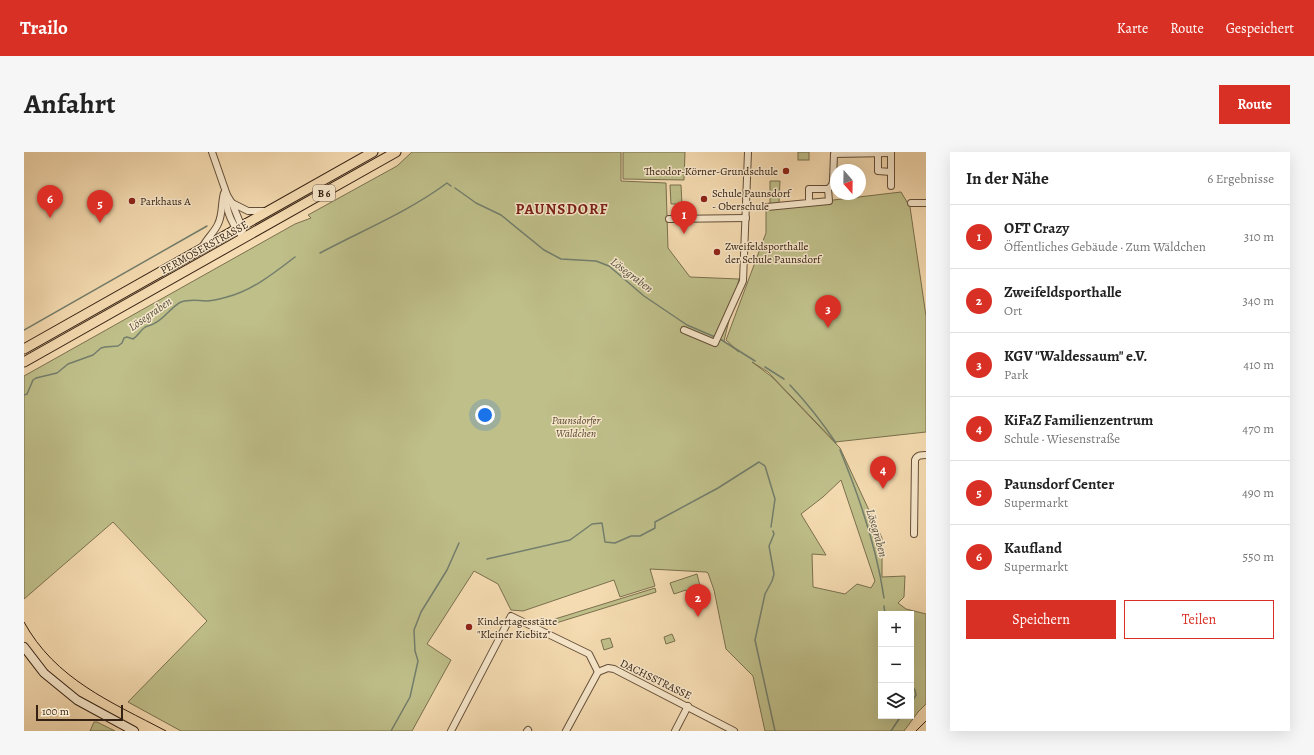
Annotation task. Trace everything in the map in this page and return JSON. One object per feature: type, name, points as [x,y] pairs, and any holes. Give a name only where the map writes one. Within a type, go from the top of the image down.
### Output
[{"type":"main road","name":"PERMOSERSTRASSE","points":[[24,349],[374,152]]},
{"type":"main road","name":"PERMOSERSTRASSE","points":[[24,362],[396,152]]},
{"type":"main road","points":[[24,647],[44,672],[76,700],[134,731]]},
{"type":"street","points":[[212,152],[226,192],[232,203],[239,228]]},
{"type":"street","points":[[684,330],[715,343],[743,281],[748,152]]},
{"type":"street","points":[[809,203],[809,189],[828,189],[832,185],[834,154],[891,153],[891,186]]},
{"type":"street","points":[[878,154],[878,171],[891,172]]},
{"type":"street","points":[[767,207],[829,201],[828,189]]},
{"type":"street","points":[[226,192],[226,200],[244,238]]},
{"type":"street","points":[[201,249],[219,224],[222,202],[226,192]]},
{"type":"street","points":[[232,203],[248,211],[270,210]]},
{"type":"street","points":[[911,203],[926,203]]},
{"type":"street","points":[[669,218],[746,218]]},
{"type":"street","points":[[914,534],[915,460],[919,455],[926,455]]},
{"type":"street","points":[[451,731],[511,616],[589,654],[598,672],[566,731]]},
{"type":"street","name":"DACHSSTRASSE","points":[[598,672],[608,668],[614,669],[734,731]]},
{"type":"street","points":[[675,731],[688,706]]},
{"type":"green space","name":"Paunsdorfer Wäldchen","points":[[412,152],[621,152],[621,181],[666,183],[668,248],[690,277],[739,279],[724,341],[739,352],[726,340],[766,233],[766,208],[834,200],[866,200],[866,196],[901,192],[910,207],[926,316],[926,432],[835,442],[768,372],[752,362],[772,377],[840,448],[882,538],[882,577],[905,576],[904,597],[898,603],[906,609],[914,611],[878,611],[878,719],[913,719],[904,731],[765,731],[753,676],[726,649],[714,590],[708,573],[650,569],[655,586],[620,597],[614,580],[523,611],[511,610],[498,584],[474,571],[427,644],[451,660],[412,731],[181,731],[128,702],[207,621],[113,522],[24,599],[24,376],[295,224],[311,218],[308,215],[397,166]],"holes":[[[841,480],[875,581],[871,588],[857,584],[845,594],[813,587],[812,554],[826,555],[801,514],[823,497]]]},
{"type":"green space","points":[[623,152],[685,152],[684,180],[623,179]]},
{"type":"green space","points":[[798,152],[809,152],[809,160],[798,160]]},
{"type":"green space","points":[[770,181],[780,181],[779,203],[770,204]]},
{"type":"green space","points":[[670,185],[681,185],[682,204],[671,204]]},
{"type":"green space","points":[[697,574],[700,586],[692,588],[692,591],[687,592],[686,590],[674,594],[670,583]]},
{"type":"green space","points":[[655,588],[656,592],[556,623],[555,619]]},
{"type":"green space","points":[[914,611],[926,614],[926,704],[914,717]]},
{"type":"green space","points":[[672,634],[675,641],[666,644],[664,637]]},
{"type":"green space","points":[[610,638],[613,647],[604,650],[601,640]]},
{"type":"green space","points":[[94,722],[97,722],[115,731],[90,731]]},
{"type":"waterway","name":"Lösegraben","points":[[320,253],[401,212],[447,183],[451,186]]},
{"type":"waterway","name":"Lösegraben","points":[[455,188],[476,203],[501,215],[544,250],[561,259],[596,261],[609,266],[644,296],[687,325],[715,337]]},
{"type":"waterway","points":[[24,330],[207,226]]},
{"type":"waterway","name":"Lösegraben","points":[[24,395],[27,394],[33,380],[36,378],[57,373],[68,364],[93,355],[101,348],[118,346],[122,343],[124,338],[127,337],[133,339],[145,327],[159,321],[181,302],[190,300],[211,301],[237,294],[263,280],[295,257]]},
{"type":"waterway","name":"Lösegraben","points":[[720,339],[755,361]]},
{"type":"waterway","name":"Lösegraben","points":[[765,367],[784,379]]},
{"type":"waterway","name":"Lösegraben","points":[[790,385],[814,413],[836,443]]},
{"type":"waterway","name":"Lösegraben","points":[[840,450],[854,486],[872,542],[884,598]]},
{"type":"waterway","points":[[487,559],[570,540],[592,524],[602,523],[605,542],[615,543],[631,536],[640,536],[655,528],[655,522],[718,488],[759,462],[765,466],[775,499],[771,527]]},
{"type":"waterway","points":[[773,531],[774,534],[769,546],[774,574],[765,594],[755,640],[775,731]]},
{"type":"waterway","points":[[391,731],[410,697],[418,661],[415,651],[414,630],[421,612],[447,570],[459,543]]},
{"type":"waterway","name":"Lösegraben","points":[[884,606],[885,611]]},
{"type":"waterway","name":"Lösegraben","points":[[914,689],[916,695],[914,698]]},
{"type":"waterway","name":"Lösegraben","points":[[891,731],[899,719]]},
{"type":"tram line","points":[[24,622],[37,642],[68,674],[105,699],[166,731]]},
{"type":"tram line","points":[[916,731],[926,721]]},
{"type":"place","name":"Theodor-Körner-Grundschule","points":[[786,171]]},
{"type":"place","name":"Schule Paunsdorf - Oberschule","points":[[704,199]]},
{"type":"place","name":"Parkhaus A","points":[[132,201]]},
{"type":"place","name":"Kaufland","points":[[50,218]]},
{"type":"place","name":"Paunsdorf Center","points":[[100,223]]},
{"type":"place","name":"OFT Crazy","points":[[684,234]]},
{"type":"place","name":"Zweifeldsporthalle der Schule Paunsdorf","points":[[717,252]]},
{"type":"place","name":"KGV \"Waldessaum\" e.V.","points":[[828,328]]},
{"type":"place","name":"KiFaZ Familienzentrum","points":[[883,489]]},
{"type":"place","name":"Zweifeldsporthalle","points":[[698,617]]},
{"type":"place","name":"Kindertagesstätte \"Kleiner Kiebitz\"","points":[[469,627]]},
{"type":"district","name":"PAUNSDORF","points":[[562,209]]}]
